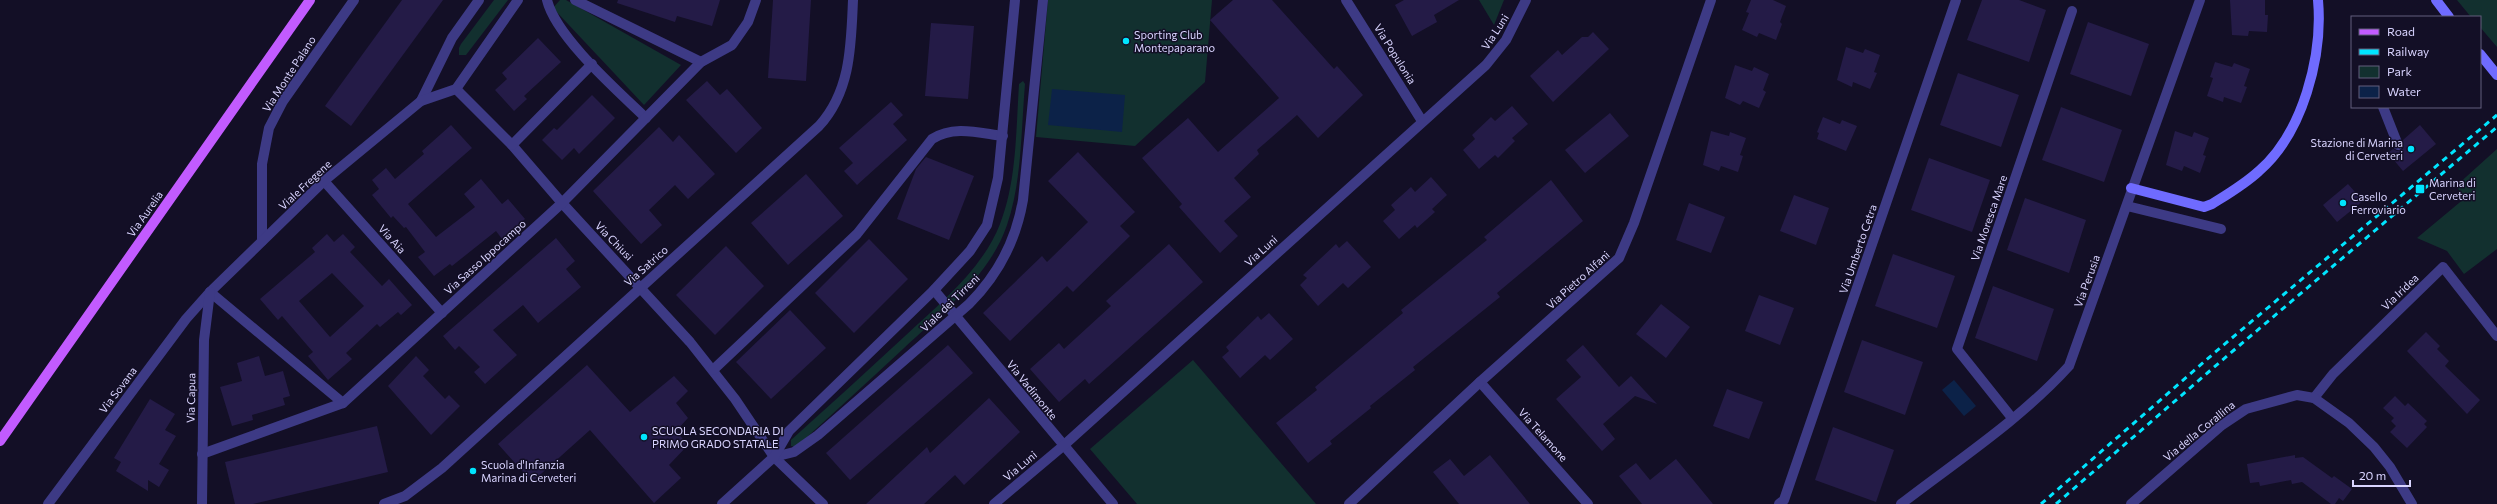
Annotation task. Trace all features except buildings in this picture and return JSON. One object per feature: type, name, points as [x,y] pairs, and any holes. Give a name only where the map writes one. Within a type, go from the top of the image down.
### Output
[{"type":"main road","name":"Via Aurelia","points":[[0,441],[310,0]]},
{"type":"street","name":"Via Monte Palano","points":[[262,241],[262,164],[269,128],[283,101],[354,0]]},
{"type":"street","name":"Viale Fregene","points":[[421,101],[452,38],[479,0]]},
{"type":"street","points":[[456,89],[518,0]]},
{"type":"street","points":[[547,0],[556,21],[592,64],[646,118]]},
{"type":"street","points":[[576,0],[701,62]]},
{"type":"street","name":"Via Sasso Ippocampo","points":[[343,403],[562,203],[701,62],[725,50],[739,38],[748,22],[756,0]]},
{"type":"street","name":"Via Satrico","points":[[384,504],[405,496],[442,468],[820,126],[833,110],[842,90],[847,70],[853,0]]},
{"type":"street","name":"Viale dei Tirreni","points":[[722,504],[774,457],[789,431],[934,290],[973,247],[986,225],[996,189],[1003,136],[1015,0]]},
{"type":"street","name":"Viale dei Tirreni","points":[[774,457],[794,452],[810,441],[957,316],[994,275],[1006,254],[1019,220],[1025,188],[1043,0]]},
{"type":"street","name":"Via Populonia","points":[[1346,0],[1422,121]]},
{"type":"street","name":"Via Luni","points":[[994,504],[1063,446],[1493,57],[1514,26],[1526,0]]},
{"type":"street","name":"Via Pietro Alfani","points":[[1349,504],[1480,382],[1619,258],[1634,223],[1711,0]]},
{"type":"street","name":"Via Umberto Cetra","points":[[1784,503],[1956,0]]},
{"type":"street","name":"Via Perusia","points":[[1901,504],[2012,418],[2054,382],[2069,366],[2200,0]]},
{"type":"street","points":[[2132,188],[2204,207],[2212,204],[2263,167],[2282,144],[2300,112],[2311,78],[2316,52],[2318,0]]},
{"type":"street","points":[[2436,0],[2448,16]]},
{"type":"street","name":"Via Moresca Mare","points":[[2012,418],[1957,349],[2072,11]]},
{"type":"street","points":[[2481,55],[2497,75]]},
{"type":"street","points":[[512,145],[592,64]]},
{"type":"street","name":"Viale Fregene","points":[[210,292],[324,181],[421,101],[456,89]]},
{"type":"street","name":"Via Chiusi","points":[[456,89],[512,145],[562,203],[641,287],[713,370],[774,457]]},
{"type":"street","points":[[2383,108],[2398,144]]},
{"type":"street","points":[[713,370],[857,234],[932,138],[942,133],[958,131],[1003,136]]},
{"type":"street","name":"Via Aia","points":[[324,181],[442,313]]},
{"type":"street","points":[[2127,206],[2221,229]]},
{"type":"street","name":"Via Iridea","points":[[2314,398],[2333,374],[2443,267],[2497,336]]},
{"type":"street","name":"Via Vadimonte","points":[[934,290],[1113,504]]},
{"type":"street","points":[[210,292],[343,403]]},
{"type":"street","name":"Via Capua","points":[[202,504],[204,332],[210,292]]},
{"type":"street","name":"Via Sovana","points":[[48,504],[186,319],[210,292]]},
{"type":"street","name":"Via Telamone","points":[[1480,382],[1588,504]]},
{"type":"street","name":"Via della Corallina","points":[[2131,504],[2222,425],[2246,409],[2296,394],[2314,398],[2349,423],[2374,447],[2390,467],[2412,504]]},
{"type":"street","points":[[202,454],[343,403]]},
{"type":"street","points":[[774,457],[823,504]]},
{"type":"green space","points":[[494,0],[508,0],[466,55],[459,55],[459,48],[461,44]]},
{"type":"green space","points":[[560,0],[566,0],[681,65],[644,105],[553,8]]},
{"type":"green space","name":"Sporting Club Montepaparano","points":[[1048,0],[1212,0],[1205,82],[1135,146],[1036,137]]},
{"type":"green space","points":[[1479,0],[1504,0],[1494,25]]},
{"type":"green space","points":[[2457,0],[2497,0],[2497,47],[2481,28],[2481,16],[2470,16]]},
{"type":"green space","points":[[1023,81],[1025,84],[1022,138],[1016,191],[1007,225],[989,261],[963,293],[877,374],[796,447],[791,446],[791,440],[959,285],[971,271],[992,241],[1006,207],[1010,190],[1015,155],[1019,84]]},
{"type":"green space","points":[[2497,149],[2497,249],[2464,274],[2447,251],[2417,238],[2465,198],[2456,186]]},
{"type":"green space","points":[[1193,360],[1316,504],[1137,504],[1090,449]]},
{"type":"water","points":[[1052,89],[1125,95],[1122,132],[1048,125]]},
{"type":"water","points":[[1954,380],[1976,406],[1964,416],[1942,390]]},
{"type":"railway","points":[[2041,504],[2220,348],[2497,115]]},
{"type":"railway","points":[[2056,504],[2227,356],[2497,127]]},
{"type":"place","name":"Sporting Club Montepaparano","points":[[1126,41]]},
{"type":"place","name":"Stazione di Marina di Cerveteri","points":[[2411,149]]},
{"type":"place","name":"Marina di Cerveteri","points":[[2420,189]]},
{"type":"place","name":"Casello Ferroviario","points":[[2343,203]]},
{"type":"place","name":"SCUOLA SECONDARIA DI PRIMO GRADO STATALE","points":[[644,437]]},
{"type":"place","name":"Scuola d'Infanzia Marina di Cerveteri","points":[[473,471]]}]
